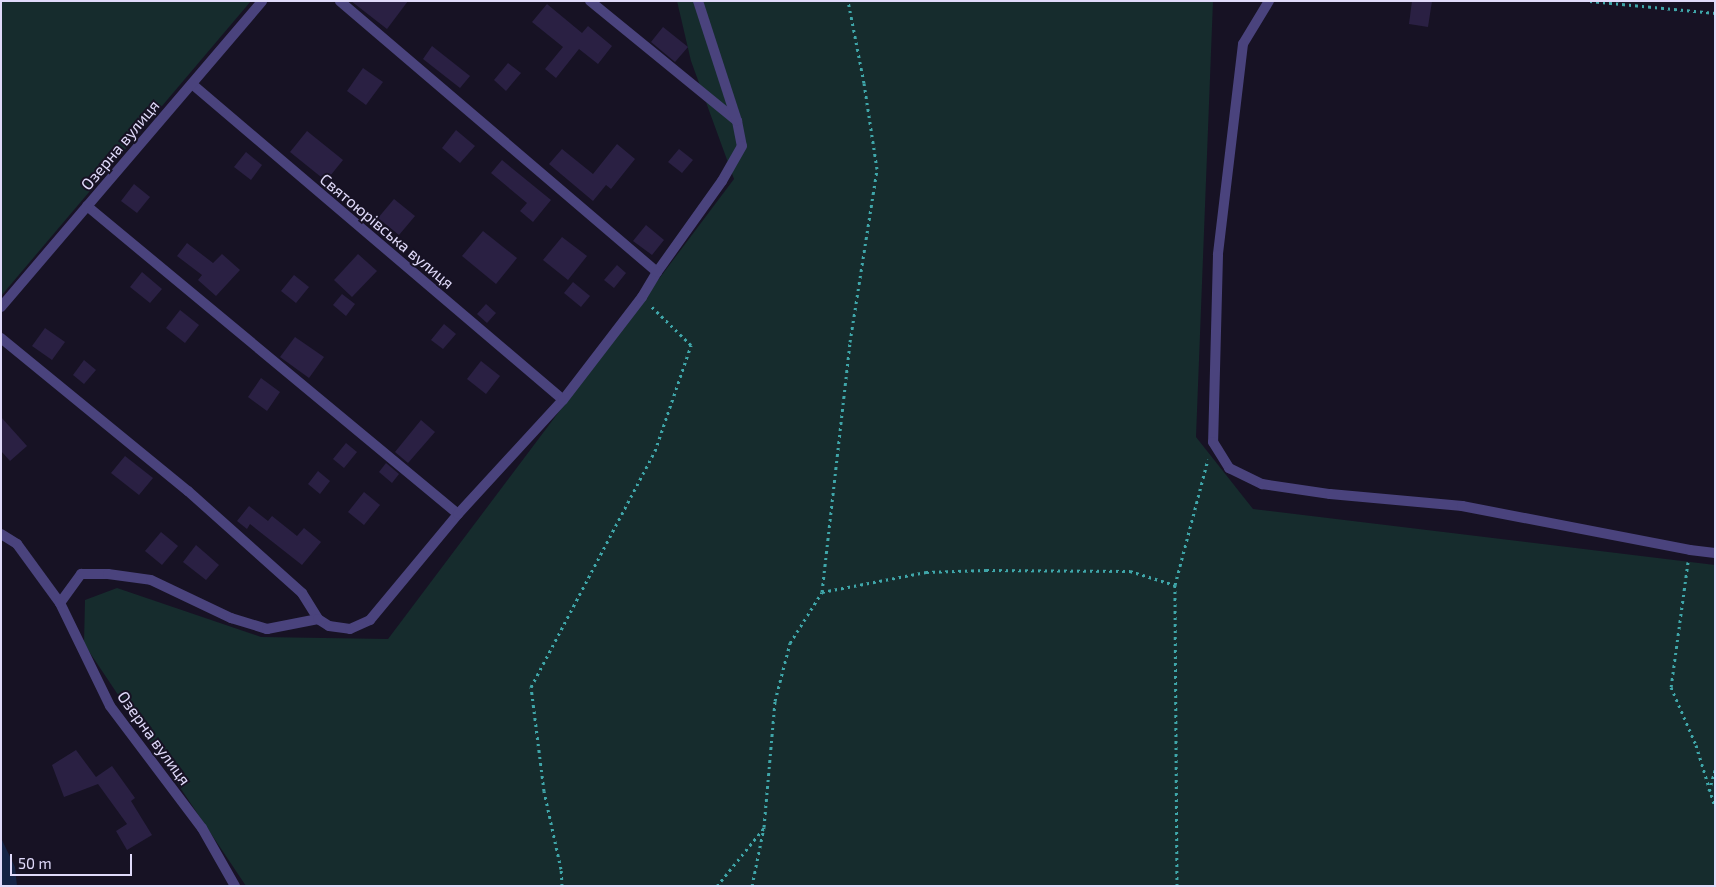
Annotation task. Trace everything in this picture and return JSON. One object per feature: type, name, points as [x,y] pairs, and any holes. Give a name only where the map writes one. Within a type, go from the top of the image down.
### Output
[{"type":"street","name":"Озерна вулиця","points":[[1,307],[262,1]]},
{"type":"street","points":[[340,1],[657,272]]},
{"type":"street","points":[[590,1],[737,121]]},
{"type":"street","points":[[1,338],[188,491],[302,593],[318,619],[329,626],[350,629],[370,620],[458,514],[563,400],[642,297],[657,272],[722,181],[742,146],[737,121],[698,1]]},
{"type":"street","points":[[1268,1],[1243,44],[1218,255],[1213,442],[1229,468],[1262,484],[1330,494],[1462,506],[1690,550],[1715,553]]},
{"type":"street","name":"Святоюрівська вулиця","points":[[192,84],[563,400]]},
{"type":"street","points":[[87,206],[458,514]]},
{"type":"street","name":"Озерна вулиця","points":[[1,534],[17,544],[60,603],[110,706],[202,828],[235,886]]},
{"type":"street","points":[[60,603],[81,574],[108,574],[151,580],[231,618],[268,629],[318,619]]},
{"type":"path","points":[[752,886],[764,827],[775,701],[790,643],[822,592],[850,342],[877,169],[864,83],[848,1]]},
{"type":"path","points":[[1590,1],[1715,13]]},
{"type":"path","points":[[562,886],[561,869],[544,791],[530,687],[655,451],[692,345],[642,297]]},
{"type":"path","points":[[1177,886],[1175,585],[1213,442]]},
{"type":"path","points":[[1690,550],[1671,687],[1696,745],[1715,807]]},
{"type":"path","points":[[822,592],[926,572],[986,570],[1130,570],[1175,585]]},
{"type":"path","points":[[1709,792],[1715,770]]},
{"type":"path","points":[[717,886],[764,827]]},
{"type":"green space","points":[[1,1],[251,1],[1,296]]},
{"type":"green space","points":[[677,1],[1213,1],[1196,437],[1253,509],[1715,565],[1715,886],[246,886],[84,644],[85,600],[117,588],[261,637],[388,639],[734,179],[691,61]]},
{"type":"water","points":[[1,838],[15,867],[17,886],[1,886]]},
{"type":"building","points":[[351,1],[408,1],[387,29]]},
{"type":"building","points":[[1412,1],[1432,1],[1428,27],[1409,24]]},
{"type":"building","points":[[547,4],[582,33],[588,26],[612,46],[598,64],[579,49],[556,78],[545,69],[563,47],[532,22]]},
{"type":"building","points":[[663,27],[688,47],[675,62],[651,42]]},
{"type":"building","points":[[432,46],[470,76],[460,88],[423,59]]},
{"type":"building","points":[[508,63],[521,73],[506,91],[494,80]]},
{"type":"building","points":[[363,68],[383,82],[366,105],[347,91]]},
{"type":"building","points":[[456,130],[475,146],[460,163],[442,148]]},
{"type":"building","points":[[307,131],[343,160],[326,181],[290,152]]},
{"type":"building","points":[[617,144],[635,159],[611,189],[606,185],[593,201],[549,164],[562,149],[593,174]]},
{"type":"building","points":[[679,149],[693,160],[682,173],[668,162]]},
{"type":"building","points":[[246,152],[262,165],[251,180],[234,167]]},
{"type":"building","points":[[502,160],[551,200],[533,222],[520,211],[527,203],[491,173]]},
{"type":"building","points":[[134,184],[150,197],[137,213],[121,201]]},
{"type":"building","points":[[394,199],[415,216],[399,235],[378,218]]},
{"type":"building","points":[[646,225],[664,240],[652,255],[633,241]]},
{"type":"building","points":[[483,231],[517,258],[496,284],[462,256]]},
{"type":"building","points":[[562,237],[587,256],[568,280],[543,260]]},
{"type":"building","points":[[187,243],[213,263],[222,254],[240,270],[216,296],[198,280],[202,275],[177,256]]},
{"type":"building","points":[[358,254],[377,271],[352,297],[334,280]]},
{"type":"building","points":[[617,265],[626,273],[614,288],[604,280]]},
{"type":"building","points":[[142,272],[162,289],[150,303],[130,287]]},
{"type":"building","points":[[294,275],[309,287],[296,303],[281,291]]},
{"type":"building","points":[[573,282],[590,296],[581,307],[564,293]]},
{"type":"building","points":[[342,294],[355,304],[346,316],[333,305]]},
{"type":"building","points":[[486,304],[496,313],[487,323],[477,314]]},
{"type":"building","points":[[180,310],[199,325],[185,343],[166,328]]},
{"type":"building","points":[[444,324],[456,334],[443,349],[431,340]]},
{"type":"building","points":[[45,328],[65,342],[52,360],[32,346]]},
{"type":"building","points":[[295,337],[324,357],[309,378],[280,357]]},
{"type":"building","points":[[84,360],[96,370],[84,384],[73,375]]},
{"type":"building","points":[[481,361],[500,376],[486,394],[467,379]]},
{"type":"building","points":[[261,378],[280,392],[267,411],[248,397]]},
{"type":"building","points":[[1,417],[27,446],[10,461],[1,451]]},
{"type":"building","points":[[421,420],[435,432],[408,463],[395,452]]},
{"type":"building","points":[[346,443],[357,452],[344,468],[333,459]]},
{"type":"building","points":[[125,456],[153,478],[139,495],[111,473]]},
{"type":"building","points":[[386,463],[399,474],[392,483],[379,472]]},
{"type":"building","points":[[318,471],[330,481],[320,494],[308,484]]},
{"type":"building","points":[[364,492],[380,505],[364,525],[348,512]]},
{"type":"building","points":[[249,506],[268,521],[272,516],[297,536],[304,528],[321,542],[302,565],[250,524],[247,529],[237,521]]},
{"type":"building","points":[[161,532],[178,546],[162,565],[145,551]]},
{"type":"building","points":[[196,545],[219,565],[206,580],[183,562]]},
{"type":"building","points":[[76,750],[96,777],[112,766],[135,798],[131,801],[152,835],[127,850],[116,831],[127,824],[98,784],[64,797],[52,765]]}]
